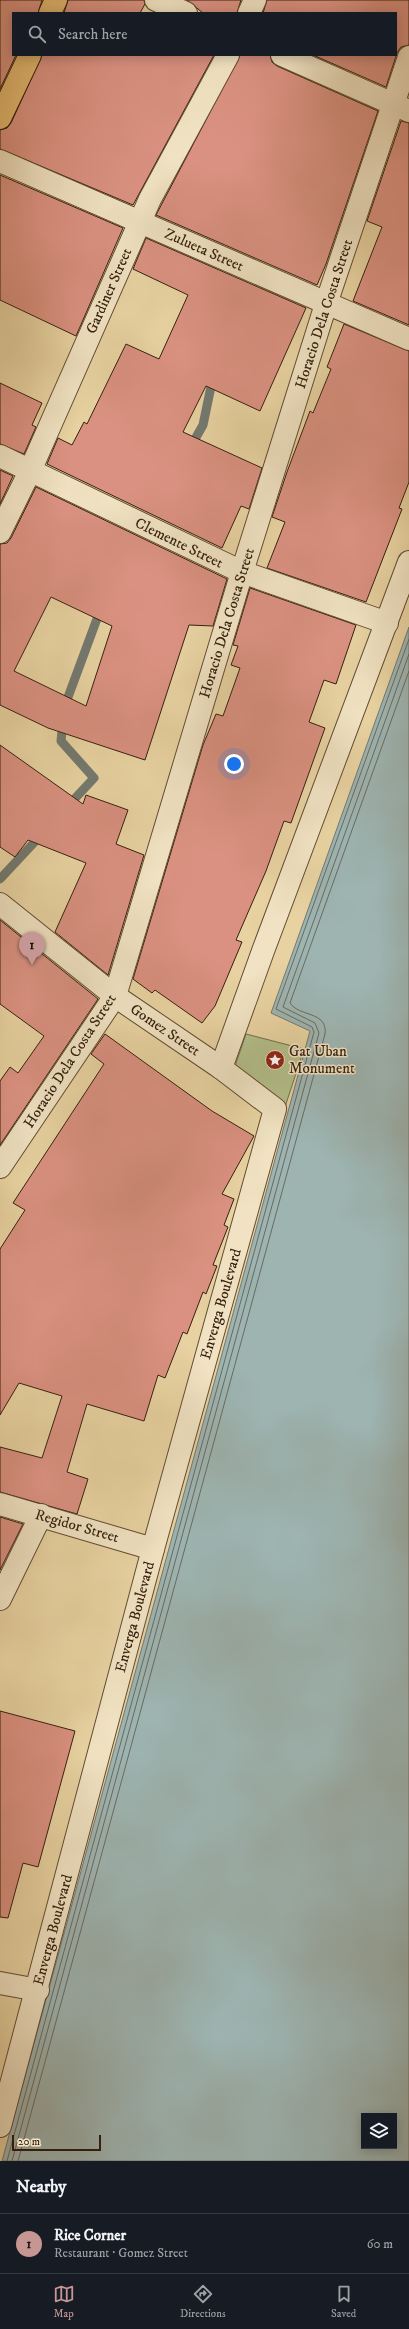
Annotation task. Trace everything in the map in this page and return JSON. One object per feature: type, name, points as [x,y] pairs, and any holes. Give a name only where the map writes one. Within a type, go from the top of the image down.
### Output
[{"type":"main road","points":[[50,12],[56,0]]},
{"type":"main road","points":[[0,118],[30,56]]},
{"type":"street","points":[[156,0],[184,12]]},
{"type":"street","points":[[249,12],[255,0]]},
{"type":"street","name":"Gardiner Street","points":[[0,532],[30,471],[140,222],[227,56]]},
{"type":"street","points":[[284,56],[401,108]]},
{"type":"street","name":"Horacio Dela Costa Street","points":[[0,1167],[115,996],[242,572],[326,304],[401,108],[409,57]]},
{"type":"street","name":"Zulueta Street","points":[[0,161],[409,339]]},
{"type":"street","name":"Clemente Street","points":[[0,456],[242,572],[387,623]]},
{"type":"street","points":[[221,1068],[262,951],[409,562]]},
{"type":"street","name":"Gomez Street","points":[[0,904],[115,996],[221,1068],[276,1108]]},
{"type":"street","name":"Enverga Boulevard","points":[[0,2126],[14,2068],[38,1990],[153,1549],[276,1108]]},
{"type":"street","name":"Regidor Street","points":[[0,1504],[153,1549]]},
{"type":"street","points":[[0,1599],[41,1515]]},
{"type":"street","points":[[0,1983],[38,1990]]},
{"type":"green space","points":[[246,1034],[304,1049],[284,1110],[233,1072]]},
{"type":"water","points":[[409,627],[409,2161],[2,2161],[310,1031],[271,1013]]},
{"type":"building","points":[[0,0],[42,0],[38,12],[12,12],[12,56],[16,56],[0,89]]},
{"type":"building","points":[[68,0],[144,0],[145,4],[141,12],[64,12]]},
{"type":"building","points":[[187,0],[241,0],[237,12],[202,12]]},
{"type":"building","points":[[267,0],[409,0],[409,45],[401,47],[397,53],[397,12],[263,12]]},
{"type":"building","points":[[42,56],[213,56],[133,205],[0,149],[0,130],[7,128],[11,123]]},
{"type":"building","points":[[239,56],[270,56],[272,62],[277,66],[378,111],[326,264],[317,285],[156,215]]},
{"type":"building","points":[[315,56],[396,56],[386,87]]},
{"type":"building","points":[[401,121],[409,123],[409,325],[353,301],[382,227],[367,221]]},
{"type":"building","points":[[0,175],[123,228],[76,336],[0,300]]},
{"type":"building","points":[[146,238],[306,308],[260,411],[206,386],[183,432],[262,468],[249,509],[241,506],[222,548],[47,464],[58,438],[72,445],[84,422],[87,424],[126,344],[159,359],[188,295],[133,269]]},
{"type":"building","points":[[344,324],[409,351],[409,482],[399,508],[402,509],[366,602],[267,568],[285,522],[272,517],[310,411],[313,413],[331,369],[327,367]]},
{"type":"building","points":[[0,383],[42,403],[32,425],[36,427],[24,454],[0,444]]},
{"type":"building","points":[[0,470],[13,476],[0,504]]},
{"type":"building","points":[[36,487],[227,579],[213,626],[189,625],[145,760],[48,728],[0,705],[0,544],[7,543],[11,538]],"holes":[[[51,597],[112,626],[86,706],[14,671]]]},
{"type":"building","points":[[250,588],[356,625],[336,684],[324,680],[309,722],[325,728],[291,823],[284,821],[266,871],[236,940],[242,942],[215,1006],[202,1023],[155,990],[152,993],[133,979],[203,745],[216,714],[223,716],[240,668],[231,665],[238,646],[233,645]]},
{"type":"building","points":[[0,745],[83,804],[86,795],[128,810],[116,844],[144,855],[108,975],[55,932],[86,863],[28,840],[15,857],[0,847]]},
{"type":"building","points":[[0,920],[98,999],[0,1145],[0,1081],[10,1067],[18,1073],[44,1036],[0,1004]]},
{"type":"building","points":[[105,1034],[212,1111],[254,1136],[222,1194],[234,1199],[224,1225],[228,1227],[213,1265],[217,1266],[206,1294],[203,1292],[187,1334],[183,1332],[165,1378],[158,1375],[144,1421],[87,1404],[67,1472],[88,1479],[77,1514],[0,1492],[0,1447],[42,1458],[62,1396],[19,1383],[0,1415],[0,1249],[25,1210],[13,1203],[104,1064],[91,1054]]},
{"type":"building","points":[[0,1517],[23,1524],[0,1570]]},
{"type":"building","points":[[0,1711],[75,1731],[38,1867],[23,1863],[8,1918],[0,1917]]},
{"type":"waterway","points":[[190,448],[203,425],[213,377]]},
{"type":"waterway","points":[[64,708],[101,608]]},
{"type":"waterway","points":[[63,721],[61,741],[94,778],[67,807]]},
{"type":"waterway","points":[[0,879],[42,834]]},
{"type":"place","name":"Rice Corner","points":[[32,965]]},
{"type":"place","name":"Gat Uban Monument","points":[[275,1060]]}]
